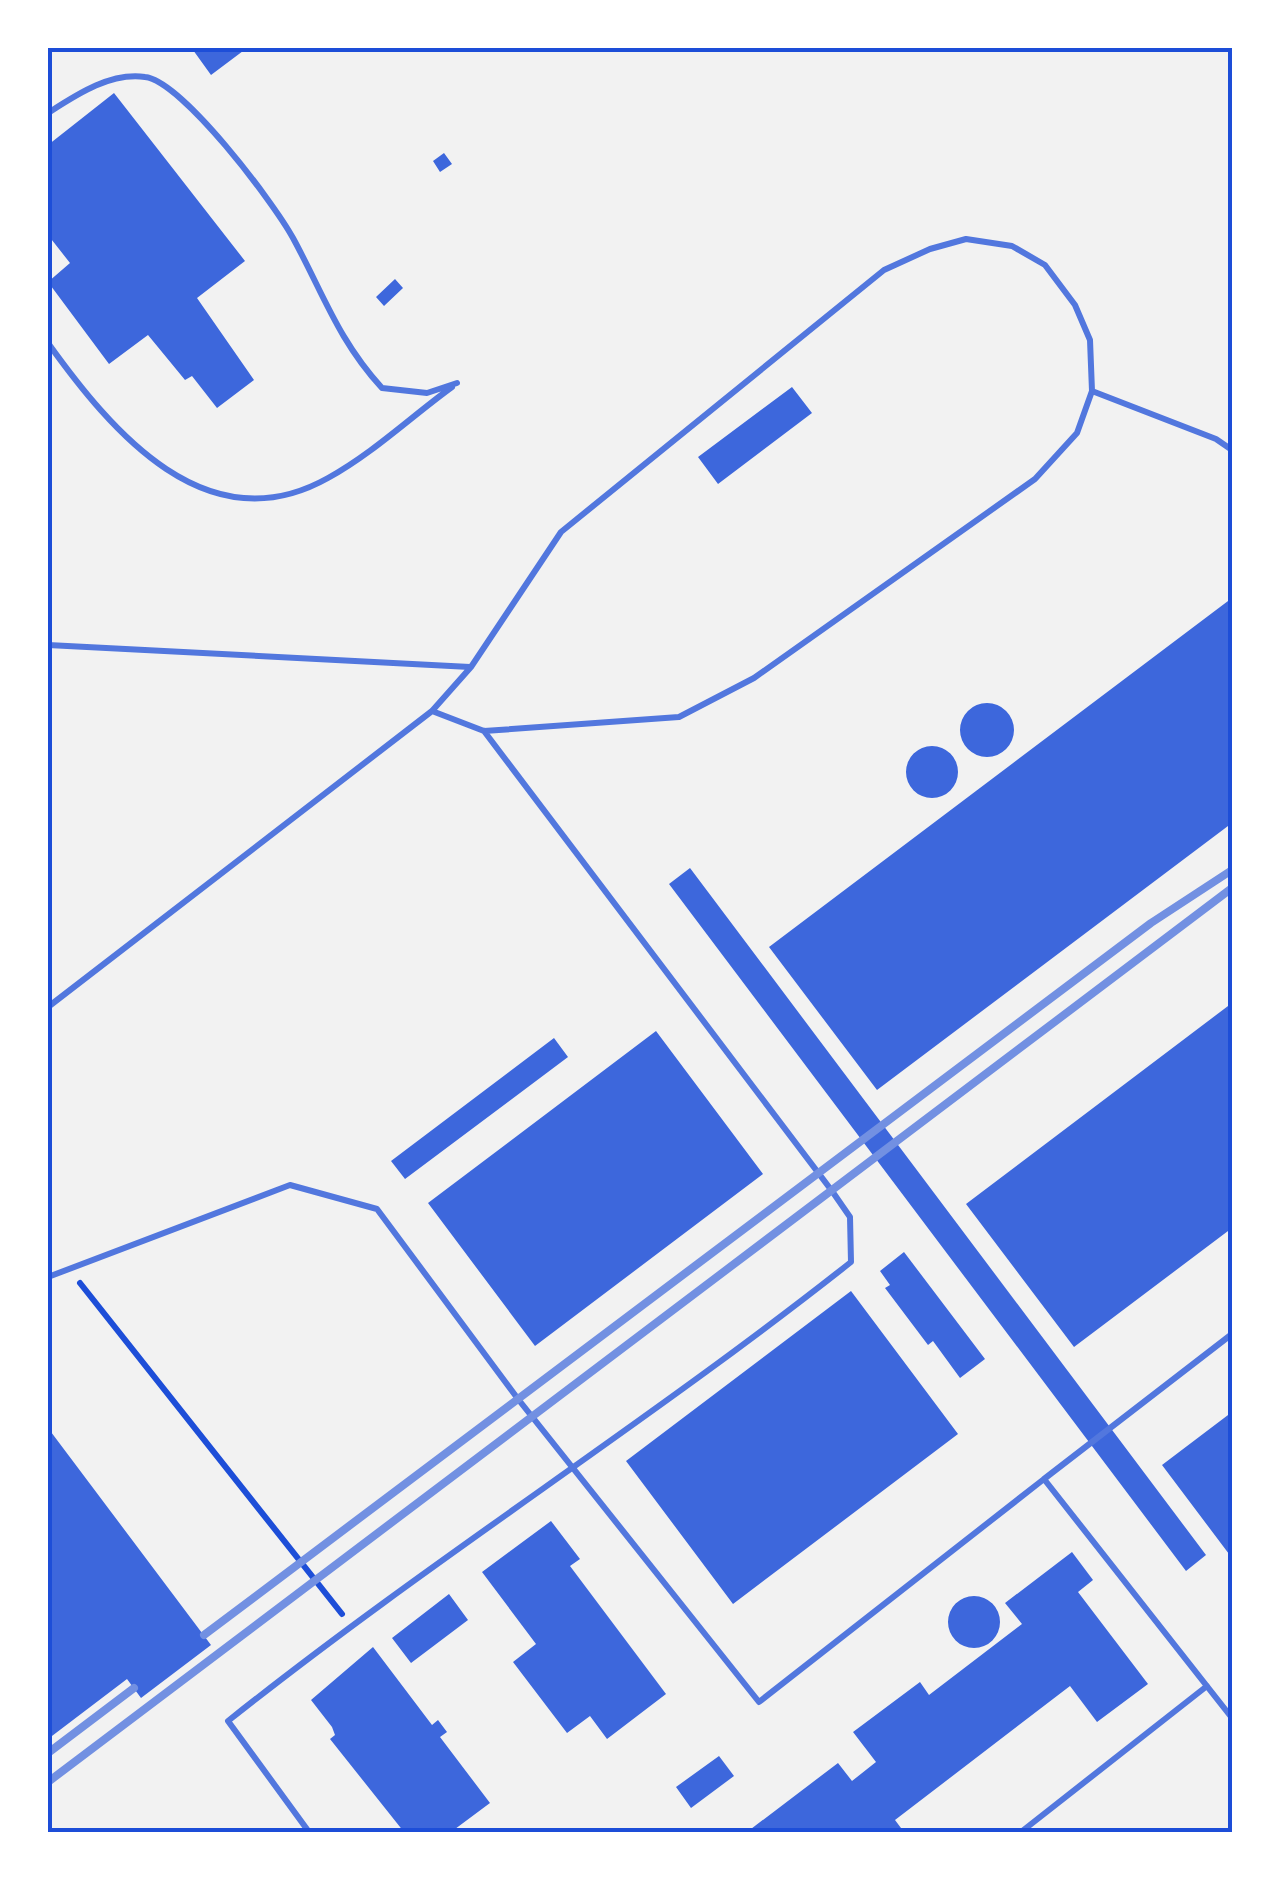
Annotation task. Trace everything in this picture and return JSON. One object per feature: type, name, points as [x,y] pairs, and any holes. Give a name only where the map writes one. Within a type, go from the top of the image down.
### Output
[{"type":"lane","points":[[48,113],[100,83],[126,76],[150,77],[177,95],[217,135],[256,185],[292,236],[335,328],[382,388],[427,393],[457,383],[327,479],[282,494],[225,496],[178,479],[135,449],[48,343]]},
{"type":"lane","points":[[48,1008],[432,712],[471,667],[561,532],[884,270],[930,249],[966,239],[1012,246],[1045,265],[1075,305],[1090,340],[1092,391],[1077,433],[1035,479],[754,678],[679,717],[484,731],[432,712]]},
{"type":"lane","points":[[1092,391],[1216,439],[1232,450]]},
{"type":"lane","points":[[48,645],[471,667]]},
{"type":"lane","points":[[309,1832],[228,1722],[352,1627],[754,1339],[852,1262],[850,1216],[484,731]]},
{"type":"lane","points":[[48,1277],[290,1185],[377,1209],[572,1468],[759,1702],[1232,1334]]},
{"type":"lane","points":[[1044,1480],[1232,1718]]},
{"type":"lane","points":[[1021,1832],[1207,1686]]},
{"type":"path","points":[[67,1268],[114,1322],[352,1627]]},
{"type":"building","points":[[195,48],[247,48],[211,75]]},
{"type":"building","points":[[114,93],[245,261],[197,298],[254,380],[217,408],[192,376],[185,380],[148,335],[109,364],[48,282],[70,263],[48,235],[48,145]]},
{"type":"building","points":[[444,153],[452,164],[440,172],[433,161]]},
{"type":"building","points":[[395,279],[403,288],[384,306],[376,297]]},
{"type":"building","points":[[792,387],[812,413],[718,484],[698,457]]},
{"type":"building","points":[[1232,598],[1232,823],[877,1090],[769,947]]},
{"type":"building","points":[[987,703],[1006,711],[1014,730],[1006,749],[987,757],[968,749],[960,730],[968,711]]},
{"type":"building","points":[[932,746],[950,754],[958,772],[950,790],[932,798],[914,790],[906,772],[914,754]]},
{"type":"building","points":[[690,868],[1206,1555],[1186,1571],[669,884]]},
{"type":"building","points":[[1232,1003],[1232,1228],[1074,1347],[966,1204]]},
{"type":"building","points":[[656,1031],[763,1174],[535,1346],[428,1203]]},
{"type":"building","points":[[554,1038],[568,1057],[405,1179],[391,1161]]},
{"type":"building","points":[[904,1252],[985,1359],[960,1378],[933,1341],[928,1345],[885,1288],[890,1285],[880,1271]]},
{"type":"building","points":[[851,1291],[958,1434],[733,1604],[626,1461]]},
{"type":"building","points":[[1232,1412],[1232,1558],[1162,1465]]},
{"type":"building","points":[[48,1428],[211,1645],[141,1698],[127,1679],[48,1739]]},
{"type":"building","points":[[551,1521],[580,1559],[570,1566],[666,1694],[607,1739],[590,1716],[567,1733],[513,1662],[536,1644],[482,1572]]},
{"type":"building","points":[[1072,1552],[1093,1580],[1078,1592],[1148,1684],[1097,1722],[1070,1686],[895,1820],[904,1832],[747,1832],[838,1763],[852,1781],[876,1762],[853,1732],[920,1682],[929,1695],[1022,1624],[1005,1603]]},
{"type":"building","points":[[449,1594],[468,1620],[411,1663],[392,1638]]},
{"type":"building","points":[[974,1596],[992,1604],[1000,1622],[992,1640],[974,1648],[956,1640],[948,1622],[956,1604]]},
{"type":"building","points":[[373,1647],[432,1725],[438,1720],[447,1732],[440,1737],[490,1803],[451,1832],[404,1832],[330,1739],[335,1735],[332,1727],[311,1700]]},
{"type":"building","points":[[719,1756],[734,1776],[691,1808],[676,1787]]},
{"type":"railway","points":[[204,1635],[1151,923],[1232,870]]},
{"type":"railway","points":[[48,1782],[1232,888]]},
{"type":"railway","points":[[48,1753],[134,1688]]}]
